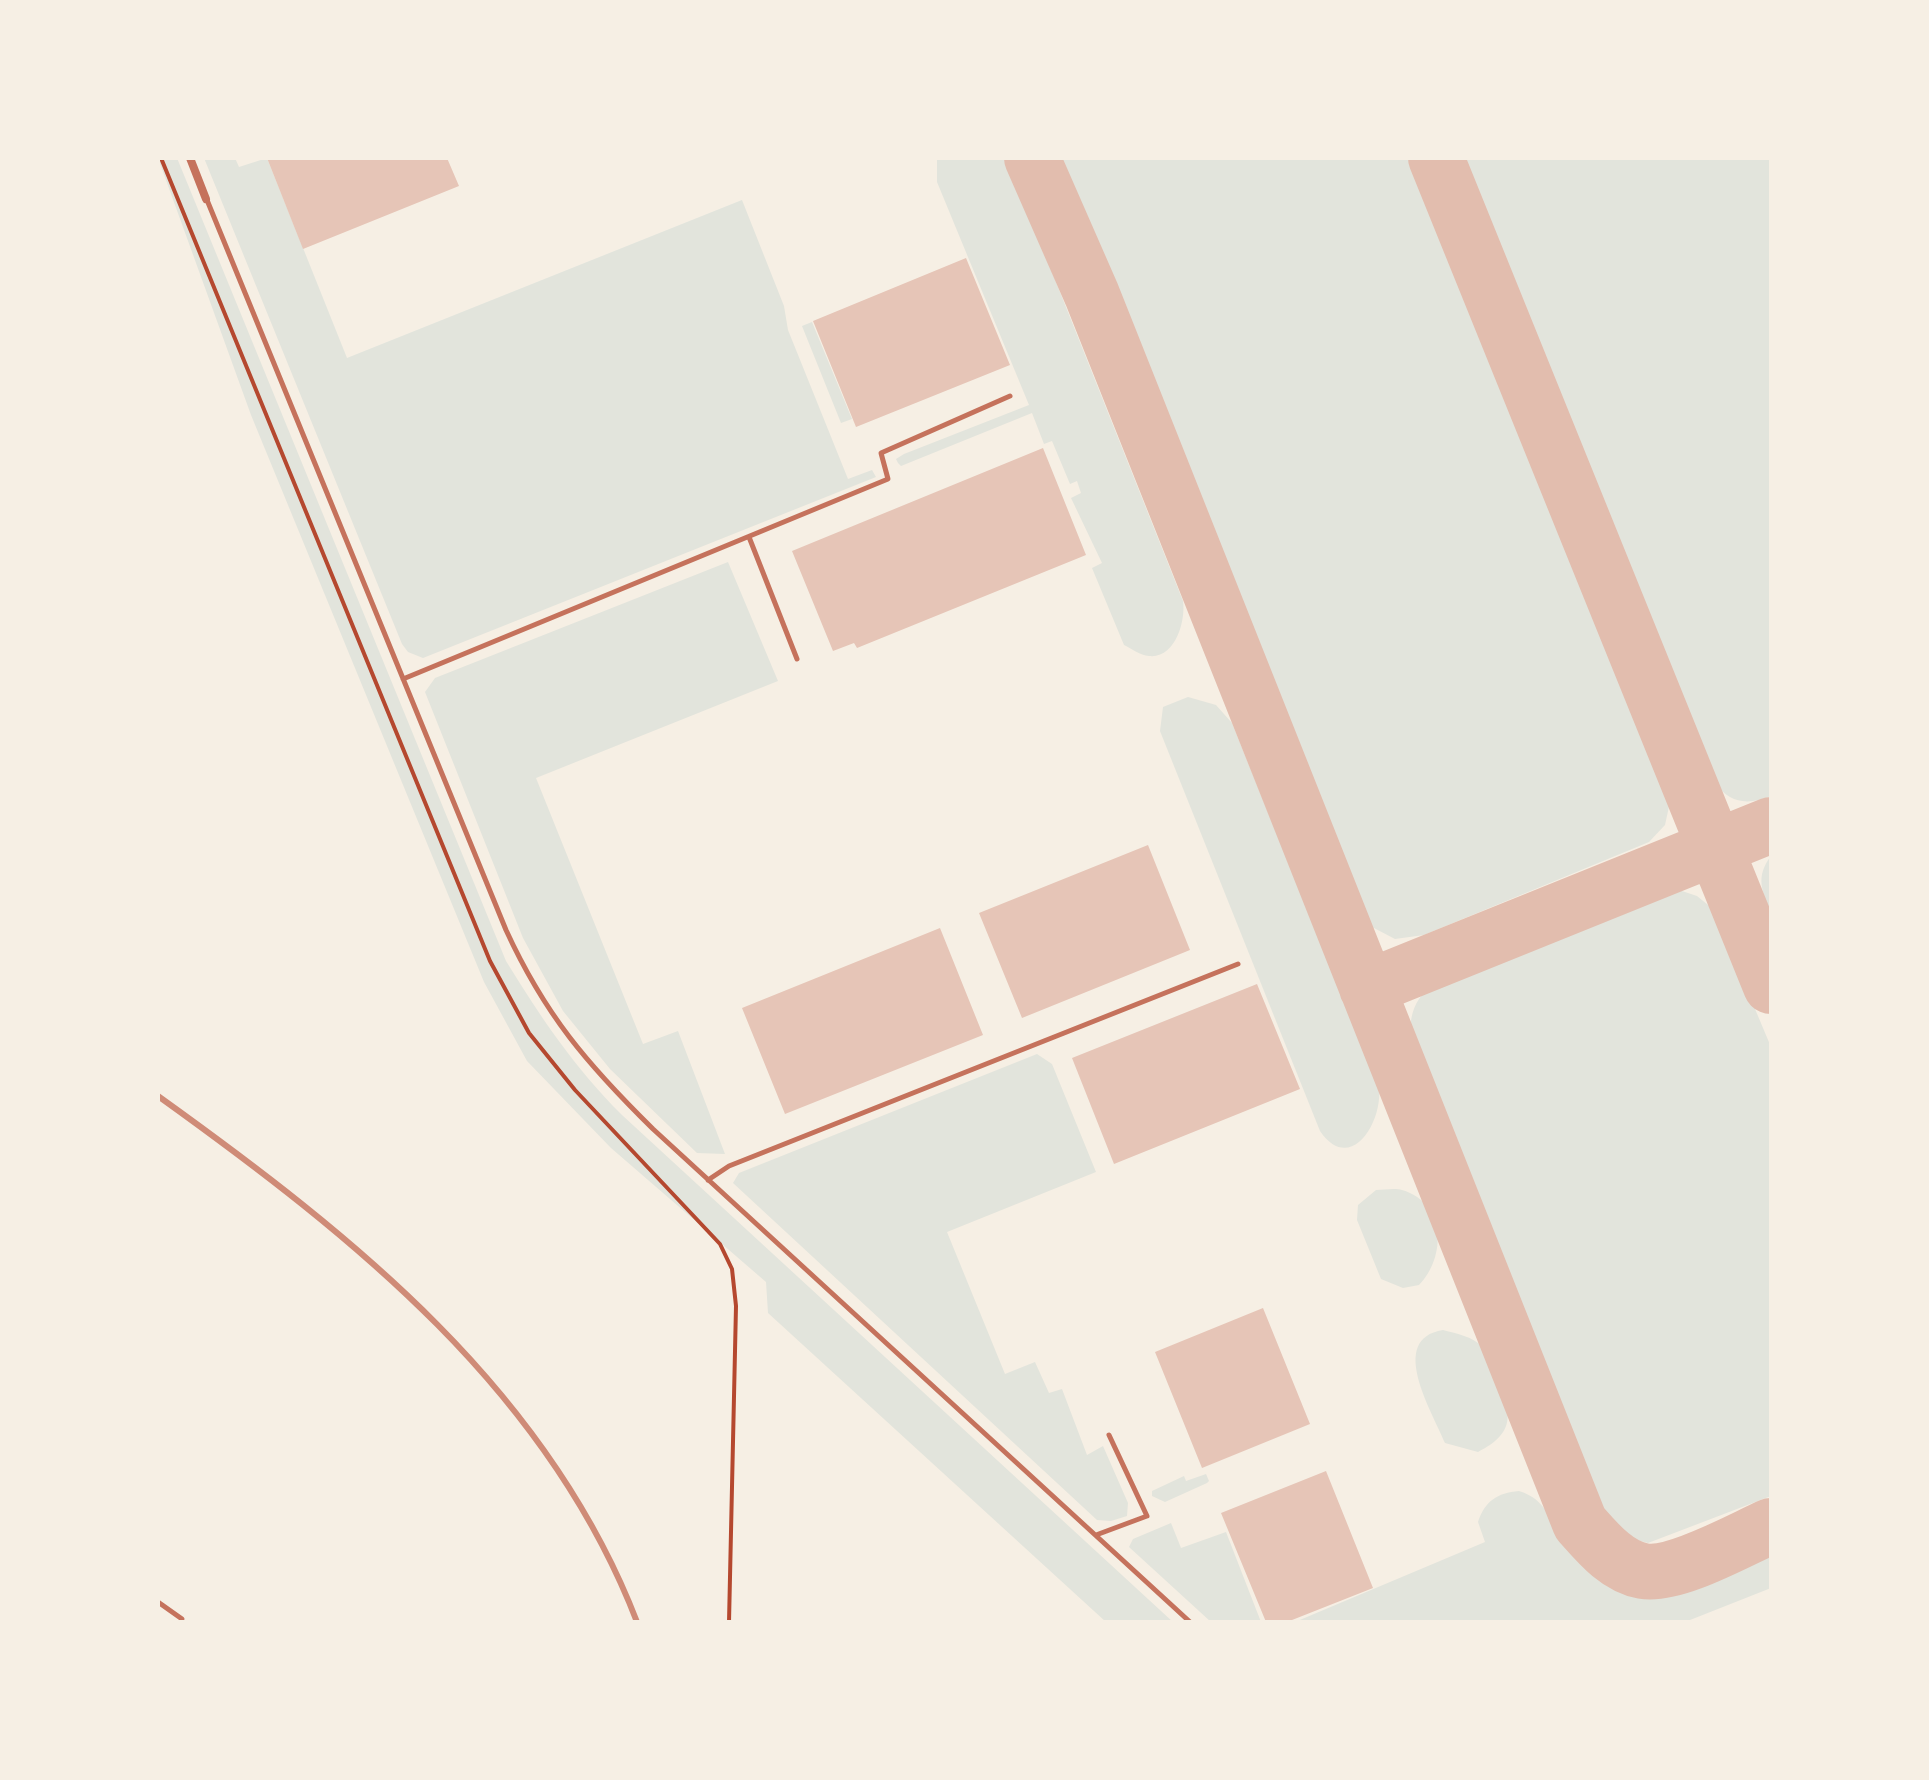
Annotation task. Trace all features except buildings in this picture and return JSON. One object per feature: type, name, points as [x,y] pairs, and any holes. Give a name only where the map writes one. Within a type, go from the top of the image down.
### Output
[{"type":"street","points":[[190,158],[206,199]]},
{"type":"lane","points":[[206,199],[506,930],[553,1019],[595,1072],[708,1180],[1190,1622]]},
{"type":"lane","points":[[403,679],[888,479],[881,453],[1010,396]]},
{"type":"lane","points":[[749,537],[797,659]]},
{"type":"lane","points":[[708,1180],[729,1166],[1238,964]]},
{"type":"lane","points":[[1096,1535],[1147,1516],[1109,1435]]},
{"type":"lane","points":[[158,1602],[181,1622]]},
{"type":"path","points":[[729,1622],[736,1306]]},
{"type":"shaded area","points":[[158,158],[177,158],[506,961],[546,1022],[574,1061],[622,1115],[1173,1622],[1106,1622],[768,1313],[766,1282],[611,1148],[527,1061],[484,982],[251,415]]},
{"type":"shaded area","points":[[204,158],[235,158],[239,167],[267,158],[347,358],[742,200],[784,306],[788,330],[848,479],[872,470],[876,477],[423,658],[408,652],[402,644]]},
{"type":"shaded area","points":[[937,158],[1007,159],[1183,601],[1183,618],[1177,637],[1166,651],[1158,655],[1142,654],[1124,645],[1092,568],[1102,563],[1071,498],[1081,493],[1077,481],[1070,484],[1052,441],[1044,444],[1032,413],[901,466],[896,459],[1029,405],[937,182]]},
{"type":"shaded area","points":[[1056,158],[1412,158],[1670,802],[1665,825],[1649,842],[1424,935],[1395,939],[1372,927]]},
{"type":"shaded area","points":[[1465,158],[1771,158],[1771,796],[1740,801],[1727,795],[1716,783]]},
{"type":"shaded area","points":[[812,322],[852,419],[841,423],[802,326]]},
{"type":"shaded area","points":[[728,562],[778,681],[536,778],[643,1044],[678,1031],[725,1154],[697,1153],[610,1069],[563,1011],[523,938],[425,692],[435,678]]},
{"type":"shaded area","points":[[1188,697],[1216,705],[1232,723],[1379,1087],[1376,1115],[1362,1139],[1353,1146],[1342,1148],[1331,1143],[1320,1131],[1160,731],[1163,707]]},
{"type":"shaded area","points":[[1771,856],[1771,913],[1763,891],[1762,877]]},
{"type":"shaded area","points":[[1679,890],[1697,896],[1713,909],[1771,1047],[1771,1496],[1648,1543],[1621,1536],[1604,1516],[1411,1035],[1411,1027],[1418,1000],[1434,984],[1664,891]]},
{"type":"shaded area","points":[[1037,1054],[1052,1064],[1096,1172],[947,1232],[1005,1374],[1035,1362],[1049,1393],[1062,1389],[1087,1455],[1103,1446],[1128,1503],[1127,1516],[1111,1521],[1097,1520],[733,1183],[739,1173]]},
{"type":"shaded area","points":[[1399,1189],[1417,1197],[1434,1219],[1438,1232],[1434,1261],[1419,1285],[1403,1288],[1381,1279],[1357,1220],[1358,1205],[1376,1190]]},
{"type":"shaded area","points":[[1443,1330],[1469,1338],[1485,1350],[1505,1399],[1508,1420],[1505,1428],[1500,1437],[1478,1452],[1445,1443],[1418,1378],[1418,1347],[1426,1336]]},
{"type":"shaded area","points":[[1206,1474],[1207,1483],[1165,1502],[1152,1496],[1152,1491],[1184,1476],[1186,1481]]},
{"type":"shaded area","points":[[1519,1491],[1542,1506],[1565,1544],[1587,1569],[1610,1583],[1636,1589],[1662,1588],[1717,1572],[1771,1549],[1771,1588],[1685,1622],[1295,1622],[1485,1542],[1478,1522],[1488,1503],[1498,1496]]},
{"type":"shaded area","points":[[1171,1523],[1181,1548],[1226,1532],[1261,1622],[1211,1622],[1129,1547],[1133,1539]]},
{"type":"taxiway","points":[[1032,158],[1092,295],[1580,1523],[1608,1552],[1624,1564],[1643,1571],[1690,1563],[1771,1526]]},
{"type":"taxiway","points":[[1436,158],[1771,986]]},
{"type":"taxiway","points":[[1367,988],[1771,825]]},
{"type":"railway","points":[[158,1096],[303,1205],[372,1263],[437,1324],[498,1391],[552,1462],[599,1539],[637,1622]]}]
